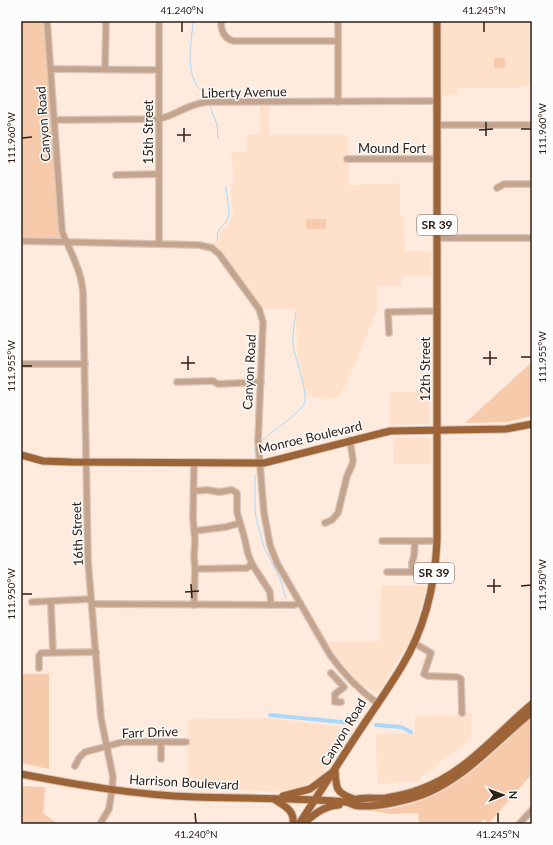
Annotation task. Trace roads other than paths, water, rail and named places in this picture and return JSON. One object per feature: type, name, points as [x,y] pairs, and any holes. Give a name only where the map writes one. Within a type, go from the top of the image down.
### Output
[{"type":"main road","name":"12th Street","points":[[377,703],[403,665],[414,644],[428,607],[436,560],[437,21]]},
{"type":"main road","name":"Monroe Boulevard","points":[[21,455],[43,461],[260,462],[279,459],[390,431],[506,429],[532,424]]},
{"type":"main road","name":"Canyon Road","points":[[299,824],[377,703]]},
{"type":"main road","name":"Harrison Boulevard","points":[[352,802],[393,797],[419,790],[438,782],[466,763],[532,704]]},
{"type":"main road","name":"Harrison Boulevard","points":[[21,774],[65,783],[194,797],[272,798],[352,802],[373,805],[400,801],[422,795],[443,785],[470,767],[532,712]]},
{"type":"main road","points":[[272,798],[308,790],[335,770]]},
{"type":"main road","points":[[335,770],[338,790],[352,802]]},
{"type":"main road","points":[[272,798],[291,811],[294,817],[293,824]]},
{"type":"main road","points":[[303,824],[314,814],[325,808],[352,802]]},
{"type":"street","name":"Canyon Road","points":[[47,21],[62,230],[66,241],[208,246],[220,254],[259,308],[262,317],[263,330],[258,425],[264,513],[270,545],[277,563],[338,666],[363,692],[377,703]]},
{"type":"street","points":[[106,21],[106,70]]},
{"type":"street","name":"15th Street","points":[[159,21],[159,244]]},
{"type":"street","points":[[221,21],[221,30],[227,38],[238,41],[338,41]]},
{"type":"street","points":[[338,21],[338,102]]},
{"type":"street","points":[[51,69],[159,70]]},
{"type":"street","name":"Liberty Avenue","points":[[55,120],[159,119],[172,115],[190,105],[201,103],[437,101]]},
{"type":"street","points":[[437,125],[532,125]]},
{"type":"street","name":"Mound Fort","points":[[347,159],[437,159]]},
{"type":"street","points":[[116,175],[159,174]]},
{"type":"street","points":[[497,188],[504,184],[532,184]]},
{"type":"street","points":[[437,238],[532,238]]},
{"type":"street","points":[[21,241],[66,241]]},
{"type":"street","name":"16th Street","points":[[66,241],[78,267],[83,292],[88,561],[101,718],[112,768],[112,789],[109,809],[100,824]]},
{"type":"street","points":[[389,333],[388,312],[437,312]]},
{"type":"street","points":[[21,364],[84,364]]},
{"type":"street","points":[[177,382],[213,381],[218,384],[261,382]]},
{"type":"street","points":[[325,523],[332,520],[338,514],[346,476],[353,460],[350,440]]},
{"type":"street","points":[[194,462],[194,605]]},
{"type":"street","points":[[194,491],[207,490],[219,492],[232,490],[238,493],[237,512],[248,554],[252,564],[270,592],[271,605]]},
{"type":"street","points":[[194,531],[226,527],[240,523]]},
{"type":"street","points":[[382,540],[437,541]]},
{"type":"street","points":[[387,572],[414,572],[412,563],[414,541]]},
{"type":"street","points":[[195,569],[247,568],[252,564]]},
{"type":"street","points":[[32,602],[194,605],[294,605],[300,603]]},
{"type":"street","points":[[51,606],[53,652]]},
{"type":"street","points":[[414,644],[431,654],[424,674],[428,676],[457,677],[461,680],[462,713]]},
{"type":"street","points":[[39,668],[40,654],[44,652],[96,652]]},
{"type":"street","points":[[331,673],[344,687],[335,694],[335,702],[340,702]]},
{"type":"street","name":"Farr Drive","points":[[75,766],[79,758],[85,752],[123,742],[186,742]]},
{"type":"street","points":[[161,742],[161,759]]},
{"type":"street","points":[[519,824],[532,810]]},
{"type":"waterway","points":[[193,21],[190,52],[192,75],[196,84],[207,96]]},
{"type":"waterway","points":[[210,107],[217,124],[218,138]]},
{"type":"waterway","points":[[218,240],[217,233],[227,221],[229,215],[226,186]]},
{"type":"waterway","points":[[263,440],[297,412],[304,404],[305,391],[293,344],[296,311]]},
{"type":"waterway","points":[[254,452],[256,446]]},
{"type":"waterway","points":[[255,475],[256,518],[264,547],[281,581],[286,598]]},
{"type":"waterway","points":[[270,715],[352,723]]},
{"type":"waterway","points":[[376,725],[401,727],[411,732]]}]
